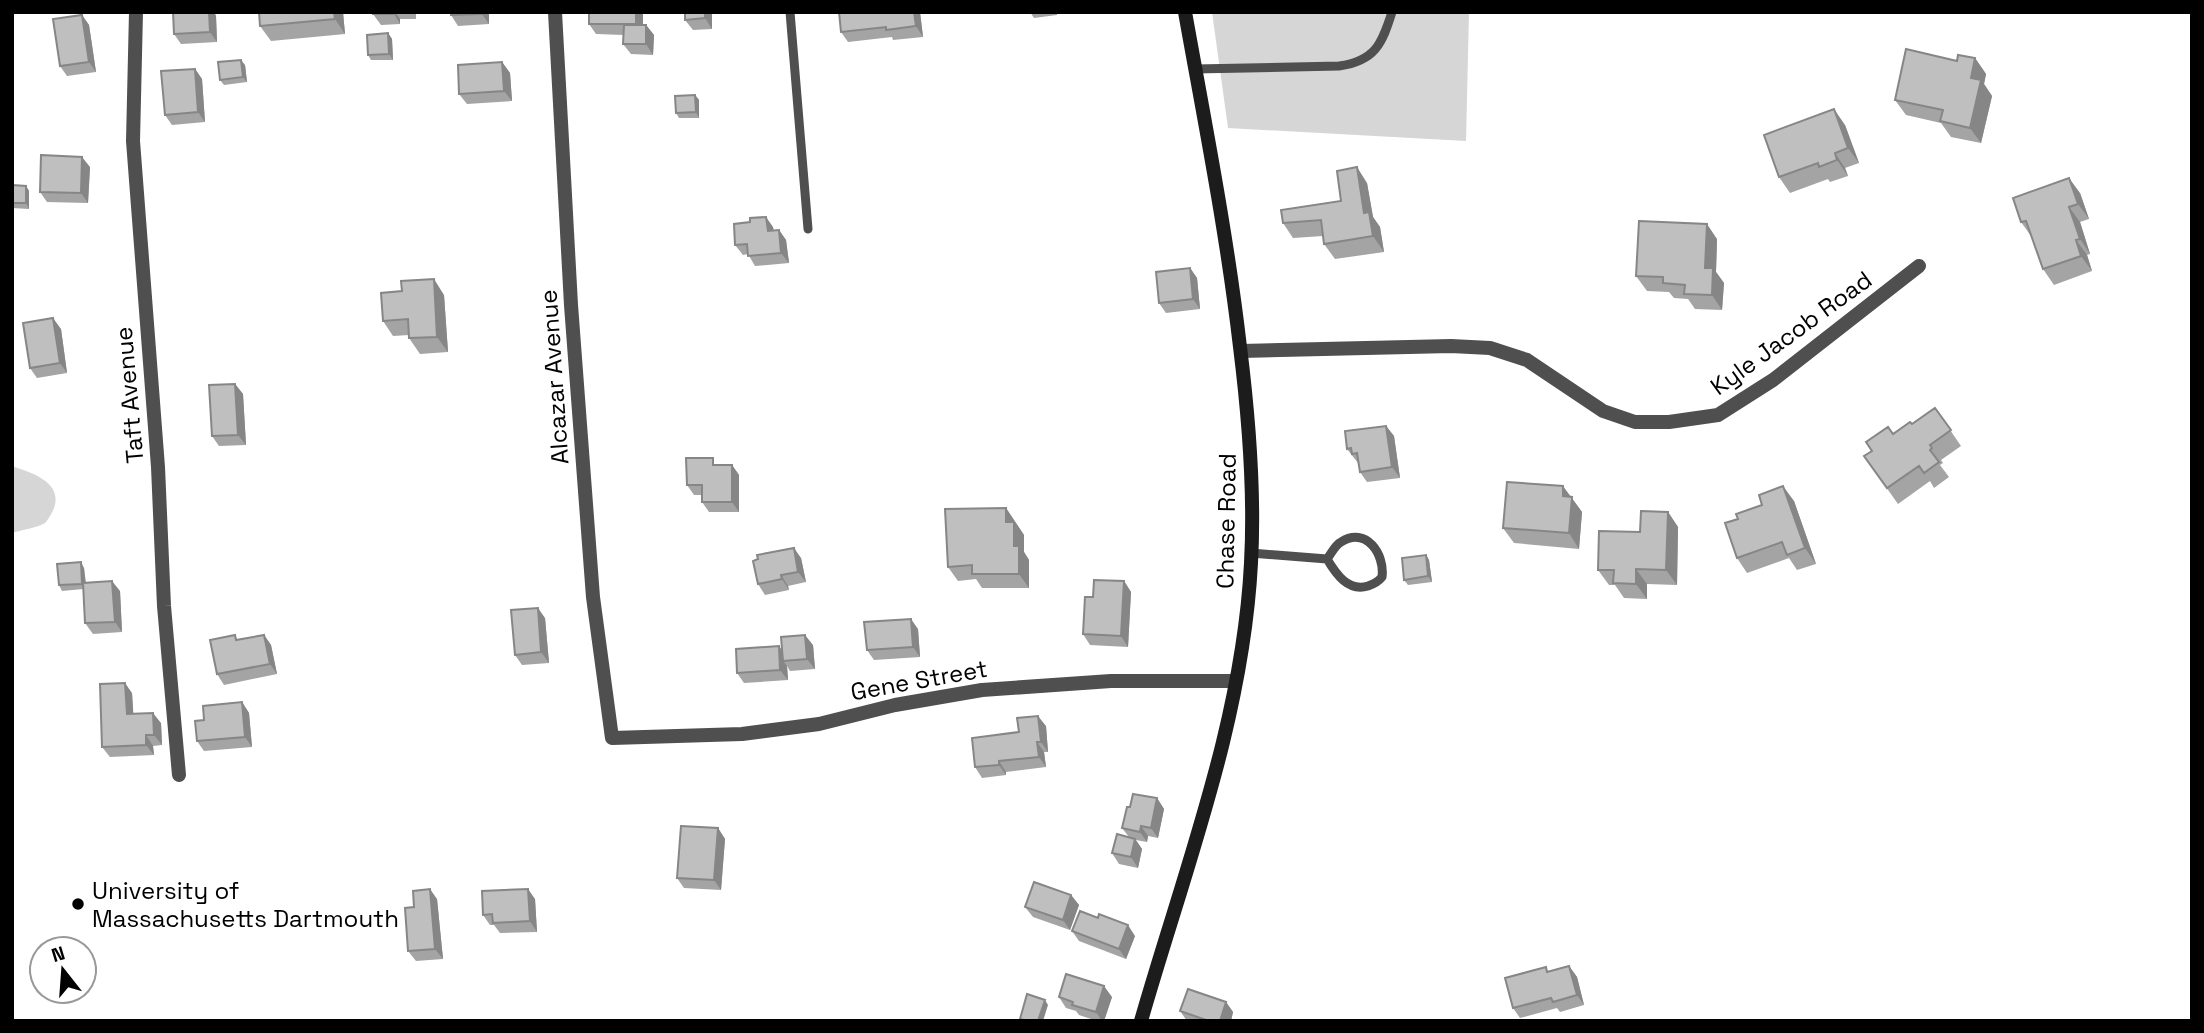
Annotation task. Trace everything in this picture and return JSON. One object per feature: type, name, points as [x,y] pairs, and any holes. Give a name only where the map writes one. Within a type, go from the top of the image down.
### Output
[{"type":"street","name":"Taft Avenue","points":[[136,12],[133,141],[158,467],[164,606],[179,775]]},
{"type":"street","name":"Alcazar Avenue","points":[[555,12],[569,265],[593,597],[612,738]]},
{"type":"street","name":"Chase Road","points":[[1141,1021],[1201,824],[1228,719],[1244,626],[1251,553],[1248,412],[1231,268],[1185,12]]},
{"type":"street","name":"Kyle Jacob Road","points":[[1241,351],[1451,346],[1490,348],[1527,360],[1603,411],[1635,422],[1669,422],[1718,415],[1773,380],[1919,267]]},
{"type":"street","name":"Gene Street","points":[[612,738],[742,734],[820,724],[895,705],[982,690],[1111,681],[1235,681]]},
{"type":"lane","points":[[790,12],[808,229]]},
{"type":"lane","points":[[1195,69],[1353,64],[1376,50],[1384,38],[1392,12]]},
{"type":"lane","points":[[1354,538],[1363,539],[1378,551],[1382,562],[1382,577],[1378,582],[1364,587],[1353,586],[1338,576],[1327,559],[1339,542],[1354,538]]},
{"type":"lane","points":[[1251,553],[1327,559]]},
{"type":"shaded area","points":[[1212,12],[1469,12],[1466,141],[1228,128]]},
{"type":"shaded area","points":[[12,466],[44,480],[54,491],[56,499],[45,523],[12,533]]},
{"type":"building","points":[[173,12],[209,12],[210,32],[174,34]]},
{"type":"building","points":[[259,12],[334,12],[335,19],[260,26]]},
{"type":"building","points":[[393,12],[393,14],[373,14]]},
{"type":"building","points":[[451,12],[482,12],[482,14],[451,15]]},
{"type":"building","points":[[589,12],[636,12],[636,24],[589,24]]},
{"type":"building","points":[[685,12],[705,12],[705,18],[685,20]]},
{"type":"building","points":[[839,12],[914,12],[916,26],[841,32]]},
{"type":"building","points":[[82,15],[89,62],[60,66],[53,19]]},
{"type":"building","points":[[624,25],[646,25],[646,44],[623,44]]},
{"type":"building","points":[[388,33],[389,54],[368,55],[367,35]]},
{"type":"building","points":[[1906,49],[1957,61],[1958,55],[1975,58],[1971,78],[1981,80],[1970,128],[1940,121],[1943,110],[1895,100]]},
{"type":"building","points":[[241,60],[243,77],[220,80],[218,62]]},
{"type":"building","points":[[502,62],[504,91],[459,94],[458,65]]},
{"type":"building","points":[[195,69],[198,112],[165,115],[161,71]]},
{"type":"building","points":[[695,95],[696,112],[676,113],[675,96]]},
{"type":"building","points":[[1834,109],[1848,148],[1835,153],[1837,160],[1819,167],[1818,163],[1779,177],[1764,135]]},
{"type":"building","points":[[41,155],[82,157],[81,193],[40,192]]},
{"type":"building","points":[[1357,167],[1364,213],[1369,212],[1373,236],[1324,244],[1321,220],[1283,223],[1281,210],[1341,201],[1337,171]]},
{"type":"building","points":[[2069,178],[2078,204],[2069,207],[2080,239],[2076,240],[2081,256],[2043,269],[2026,221],[2021,222],[2013,198]]},
{"type":"building","points":[[12,185],[26,186],[26,203],[12,203]]},
{"type":"building","points":[[766,217],[768,231],[779,230],[781,253],[748,256],[747,244],[735,245],[734,224],[750,222],[750,218]]},
{"type":"building","points":[[1639,221],[1707,224],[1705,268],[1713,268],[1712,295],[1684,294],[1685,285],[1663,283],[1663,277],[1636,276]]},
{"type":"building","points":[[1190,268],[1193,299],[1159,303],[1156,272]]},
{"type":"building","points":[[434,279],[437,337],[409,338],[408,319],[383,321],[381,293],[402,291],[401,281]]},
{"type":"building","points":[[53,318],[60,363],[30,368],[23,323]]},
{"type":"building","points":[[235,384],[238,435],[212,436],[209,385]]},
{"type":"building","points":[[1935,408],[1951,430],[1930,445],[1930,450],[1939,462],[1924,473],[1919,466],[1887,488],[1864,456],[1872,451],[1866,442],[1888,427],[1893,434]]},
{"type":"building","points":[[1386,426],[1392,467],[1360,472],[1357,453],[1352,454],[1351,448],[1347,449],[1345,431]]},
{"type":"building","points":[[686,458],[713,458],[713,465],[732,465],[732,502],[702,502],[702,485],[687,485]]},
{"type":"building","points":[[1507,482],[1563,486],[1563,496],[1572,497],[1569,533],[1503,528]]},
{"type":"building","points":[[1783,486],[1805,548],[1787,555],[1782,542],[1737,558],[1725,523],[1738,519],[1736,514],[1762,505],[1759,495]]},
{"type":"building","points":[[1006,508],[1006,522],[1014,522],[1014,546],[1019,546],[1019,574],[972,574],[972,565],[948,567],[945,509]]},
{"type":"building","points":[[1641,511],[1668,512],[1666,570],[1636,569],[1636,584],[1613,583],[1614,570],[1598,570],[1599,531],[1640,532]]},
{"type":"building","points":[[794,548],[798,572],[781,575],[782,579],[758,584],[753,561],[758,559],[757,555]]},
{"type":"building","points":[[1426,555],[1428,576],[1404,580],[1402,558]]},
{"type":"building","points":[[81,562],[82,584],[59,585],[57,564]]},
{"type":"building","points":[[1094,580],[1124,581],[1121,636],[1083,634],[1085,597],[1093,597]]},
{"type":"building","points":[[112,581],[115,622],[85,623],[83,583]]},
{"type":"building","points":[[538,608],[541,652],[515,655],[511,610]]},
{"type":"building","points":[[911,619],[913,647],[867,650],[864,622]]},
{"type":"building","points":[[235,635],[236,640],[264,635],[270,664],[217,674],[210,640]]},
{"type":"building","points":[[805,635],[807,659],[783,661],[781,637]]},
{"type":"building","points":[[779,646],[780,670],[737,673],[736,649]]},
{"type":"building","points":[[125,683],[127,714],[153,713],[154,735],[146,735],[146,745],[102,747],[100,684]]},
{"type":"building","points":[[242,702],[245,737],[197,741],[195,721],[204,720],[203,706]]},
{"type":"building","points":[[1038,716],[1041,742],[1037,742],[1039,757],[999,761],[999,765],[975,767],[972,738],[1019,732],[1017,718]]},
{"type":"building","points":[[1133,794],[1157,798],[1151,828],[1141,826],[1140,832],[1122,828]]},
{"type":"building","points":[[681,826],[718,828],[714,880],[677,878]]},
{"type":"building","points":[[1117,834],[1135,839],[1131,857],[1112,853]]},
{"type":"building","points":[[1034,882],[1071,895],[1063,920],[1025,907]]},
{"type":"building","points":[[430,889],[435,949],[408,951],[405,908],[414,907],[413,891]]},
{"type":"building","points":[[528,889],[530,921],[493,923],[492,914],[483,915],[482,891]]},
{"type":"building","points":[[1080,911],[1098,918],[1099,914],[1128,925],[1119,949],[1072,931]]},
{"type":"building","points":[[1569,966],[1577,995],[1553,1002],[1551,998],[1513,1008],[1505,978],[1546,967],[1547,972]]},
{"type":"building","points":[[1066,974],[1104,986],[1096,1012],[1072,1005],[1073,1002],[1059,997]]},
{"type":"building","points":[[1188,989],[1226,1002],[1220,1021],[1209,1021],[1180,1011]]},
{"type":"building","points":[[1027,994],[1045,1000],[1038,1021],[1020,1019]]},
{"type":"place","name":"University of Massachusetts Dartmouth","points":[[78,904]]}]
